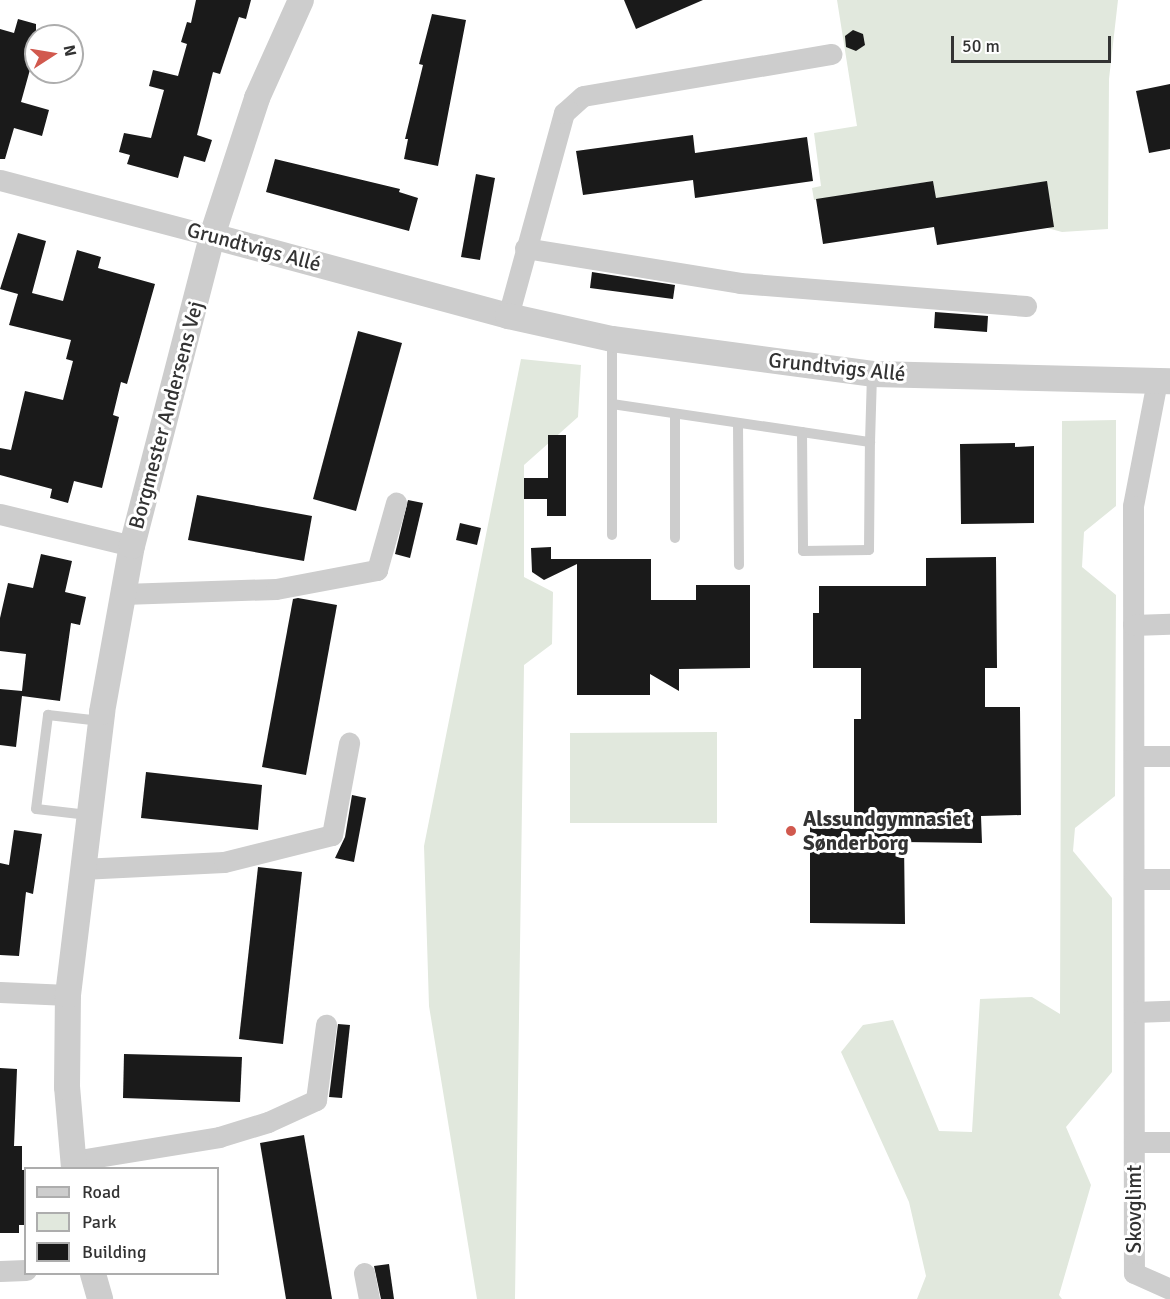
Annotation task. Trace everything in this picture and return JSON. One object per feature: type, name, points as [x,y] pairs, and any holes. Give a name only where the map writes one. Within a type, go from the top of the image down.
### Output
[{"type":"street","name":"Borgmester Andersens Vej","points":[[301,0],[257,98],[212,236],[132,546],[101,722],[81,869],[68,995],[67,1087],[74,1165],[219,1137],[268,1122],[316,1100],[326,1025]]},
{"type":"street","points":[[508,316],[564,113],[583,96],[831,54]]},
{"type":"street","name":"Grundtvigs Allé","points":[[0,180],[508,316],[612,339],[873,374],[1163,381]]},
{"type":"street","points":[[525,248],[740,283],[1026,306]]},
{"type":"street","points":[[1163,381],[1133,506],[1134,1142],[1170,1142]]},
{"type":"street","points":[[123,594],[276,589],[377,570],[396,503]]},
{"type":"street","points":[[0,514],[132,546]]},
{"type":"street","points":[[1133,625],[1170,624]]},
{"type":"street","points":[[81,869],[224,862],[332,835],[349,743]]},
{"type":"street","points":[[1134,756],[1170,756]]},
{"type":"street","points":[[1134,879],[1170,879]]},
{"type":"street","points":[[0,992],[68,995]]},
{"type":"street","points":[[1134,1012],[1170,1011]]},
{"type":"street","name":"Skovglimt","points":[[1134,1142],[1134,1273],[1170,1289]]},
{"type":"street","points":[[0,1270],[24,1270]]},
{"type":"street","points":[[364,1273],[369,1299]]},
{"type":"street","points":[[93,1275],[100,1299]]},
{"type":"lane","points":[[612,339],[612,535]]},
{"type":"lane","points":[[802,432],[802,551],[869,550],[873,374]]},
{"type":"lane","points":[[612,404],[870,442]]},
{"type":"lane","points":[[675,414],[675,538]]},
{"type":"lane","points":[[738,423],[739,566]]},
{"type":"lane","points":[[88,815],[36,809],[48,715],[101,722]]},
{"type":"green space","points":[[837,0],[1118,0],[1109,79],[1108,229],[1062,232],[936,198],[933,181],[814,200],[812,188],[821,186],[814,133],[857,126]]},
{"type":"green space","points":[[521,359],[581,365],[578,417],[524,465],[524,577],[553,592],[552,644],[524,665],[515,1299],[477,1299],[429,1006],[424,846]]},
{"type":"green space","points":[[1116,420],[1116,506],[1084,532],[1082,567],[1116,595],[1115,796],[1075,828],[1073,851],[1112,898],[1112,1072],[1066,1127],[1091,1185],[1059,1295],[1062,1299],[917,1299],[926,1276],[909,1202],[841,1052],[863,1025],[893,1020],[939,1131],[972,1132],[980,999],[1032,997],[1060,1014],[1062,421]]},
{"type":"green space","points":[[717,732],[717,823],[570,823],[570,733]]},
{"type":"building","points":[[196,0],[251,0],[246,19],[239,17],[220,74],[213,72],[197,135],[212,140],[205,162],[184,156],[178,178],[127,164],[130,155],[119,152],[124,133],[151,138],[164,90],[149,86],[153,70],[178,76],[187,44],[181,42],[187,22],[191,23]]},
{"type":"building","points":[[624,0],[703,0],[636,29]]},
{"type":"building","points":[[432,14],[466,20],[438,166],[404,159],[408,139],[405,139],[423,65],[419,64]]},
{"type":"building","points":[[18,19],[36,24],[24,24],[24,84],[26,84],[21,102],[49,110],[42,136],[14,128],[5,159],[0,159],[0,29],[14,33]]},
{"type":"building","points":[[853,30],[863,34],[865,45],[856,51],[846,47],[845,36]]},
{"type":"building","points":[[1170,84],[1170,149],[1149,153],[1136,91]]},
{"type":"building","points":[[693,135],[695,153],[807,137],[813,181],[695,198],[693,180],[583,195],[576,151]]},
{"type":"building","points":[[275,159],[400,189],[399,192],[418,198],[409,231],[266,192]]},
{"type":"building","points":[[476,174],[495,178],[480,260],[461,257]]},
{"type":"building","points":[[933,181],[936,198],[1047,181],[1054,227],[937,245],[934,227],[823,244],[816,199]]},
{"type":"building","points":[[18,233],[46,241],[32,293],[63,301],[77,250],[101,257],[98,268],[155,284],[127,384],[121,382],[113,415],[119,417],[102,488],[74,481],[68,503],[50,498],[52,489],[0,475],[0,448],[11,450],[25,391],[63,400],[73,361],[66,359],[71,340],[9,325],[18,294],[0,289]]},
{"type":"building","points":[[592,272],[675,285],[673,299],[590,288]]},
{"type":"building","points":[[935,312],[988,316],[987,332],[934,328]]},
{"type":"building","points":[[358,331],[402,343],[356,511],[313,499]]},
{"type":"building","points":[[548,435],[566,435],[566,516],[547,516],[547,499],[524,499],[524,478],[548,478]]},
{"type":"building","points":[[1015,443],[1015,447],[1034,446],[1034,523],[961,524],[960,444]]},
{"type":"building","points":[[197,495],[312,516],[304,561],[188,540]]},
{"type":"building","points":[[408,500],[423,503],[410,558],[395,554]]},
{"type":"building","points":[[460,523],[481,528],[477,545],[456,540]]},
{"type":"building","points":[[551,547],[551,559],[651,559],[651,600],[696,600],[696,585],[750,585],[750,668],[679,669],[679,691],[650,674],[650,695],[577,695],[577,564],[544,580],[532,572],[531,548]]},
{"type":"building","points":[[41,554],[72,561],[65,592],[86,597],[80,625],[71,623],[60,701],[22,696],[16,747],[0,745],[0,689],[22,691],[26,654],[0,651],[0,618],[8,583],[33,588]]},
{"type":"building","points":[[996,557],[997,668],[985,668],[985,707],[1020,707],[1021,815],[981,816],[982,843],[904,842],[905,924],[810,923],[810,815],[854,815],[854,719],[861,719],[861,668],[813,668],[813,613],[819,613],[819,586],[926,586],[926,558]]},
{"type":"building","points":[[293,599],[337,605],[306,775],[262,767]]},
{"type":"building","points":[[146,772],[262,785],[258,830],[141,818]]},
{"type":"building","points":[[352,795],[366,798],[354,862],[335,858],[345,837]]},
{"type":"building","points":[[14,830],[42,834],[33,894],[26,892],[19,956],[0,955],[0,863],[9,865]]},
{"type":"building","points":[[258,867],[302,872],[283,1044],[239,1039]]},
{"type":"building","points":[[338,1024],[350,1025],[342,1098],[329,1097]]},
{"type":"building","points":[[124,1054],[242,1057],[240,1102],[123,1098]]},
{"type":"building","points":[[0,1068],[17,1069],[14,1146],[22,1146],[24,1225],[19,1225],[19,1233],[0,1233]]},
{"type":"building","points":[[304,1135],[332,1299],[286,1299],[260,1143]]},
{"type":"building","points":[[389,1264],[394,1299],[381,1299],[374,1266]]},
{"type":"place","name":"Alssundgymnasiet Sønderborg","points":[[791,831]]}]
